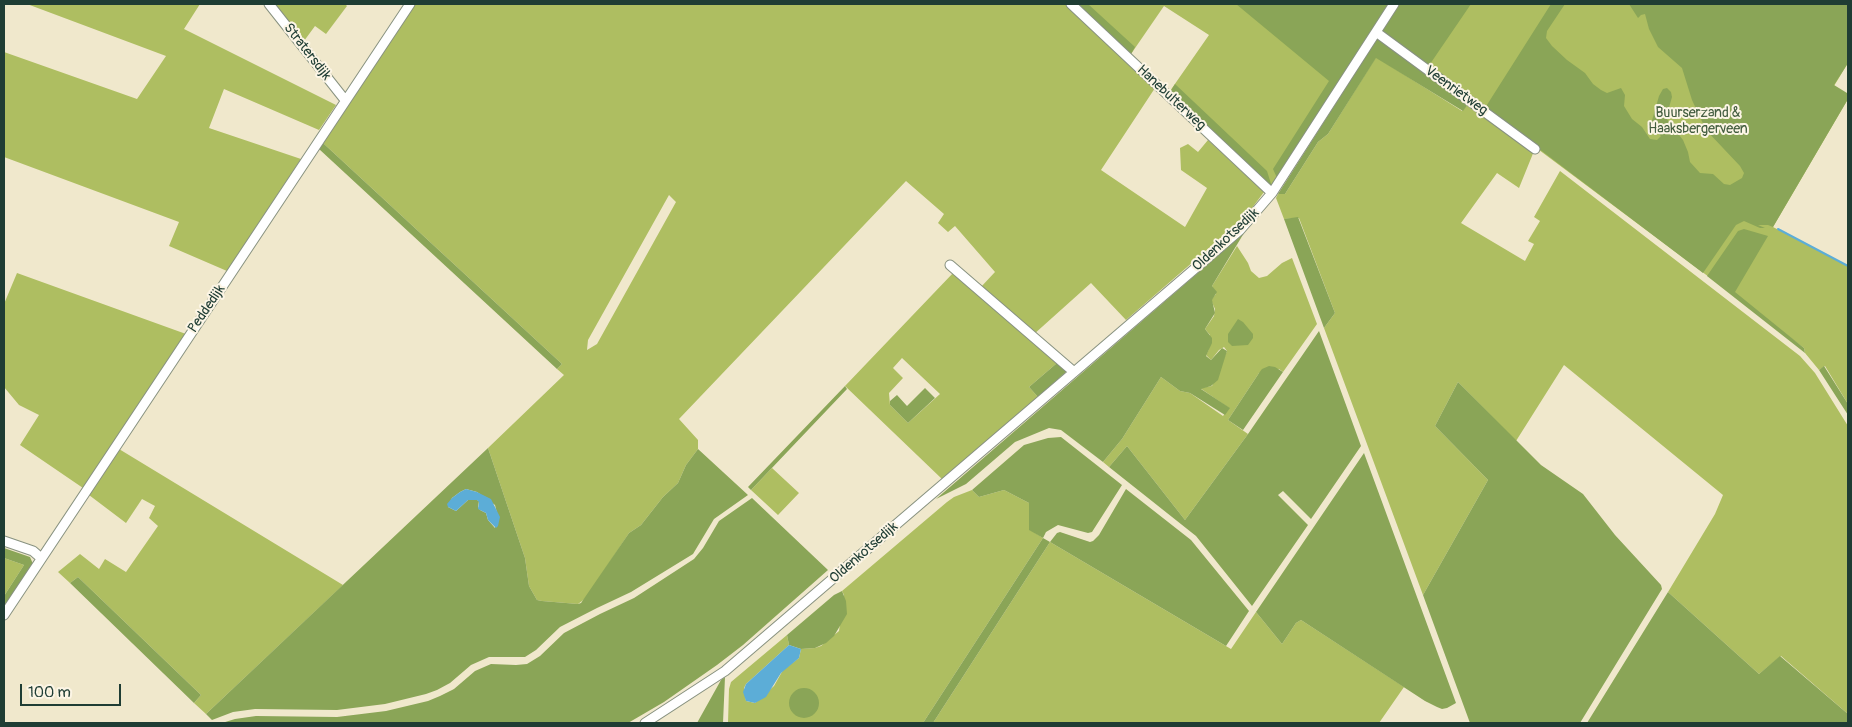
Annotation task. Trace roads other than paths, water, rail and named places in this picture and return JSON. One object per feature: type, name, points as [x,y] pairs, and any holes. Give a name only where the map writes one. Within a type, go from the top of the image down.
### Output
[{"type":"street","name":"Stratersdijk","points":[[269,4],[345,100]]},
{"type":"street","name":"Peddedijk","points":[[4,615],[410,4]]},
{"type":"street","name":"Hanebulterweg","points":[[1071,4],[1272,193]]},
{"type":"street","name":"Oldenkotsedijk","points":[[645,723],[724,671],[1240,230],[1272,193],[1394,4]]},
{"type":"street","name":"Veenrietweg","points":[[1376,32],[1535,149]]},
{"type":"street","points":[[950,265],[1074,372]]},
{"type":"street","points":[[4,541],[33,550],[41,558]]},
{"type":"water","points":[[466,489],[491,499],[500,517],[496,528],[488,520],[486,513],[478,509],[479,502],[477,500],[468,500],[456,511],[448,507],[447,504],[452,498]]},
{"type":"water","points":[[789,645],[801,649],[799,658],[781,673],[766,697],[755,703],[746,701],[743,692],[746,684]]},
{"type":"waterway","points":[[1778,229],[1848,266]]},
{"type":"park label","name":"Buurserzand & Haaksbergerveen","points":[[1698,122]]}]
